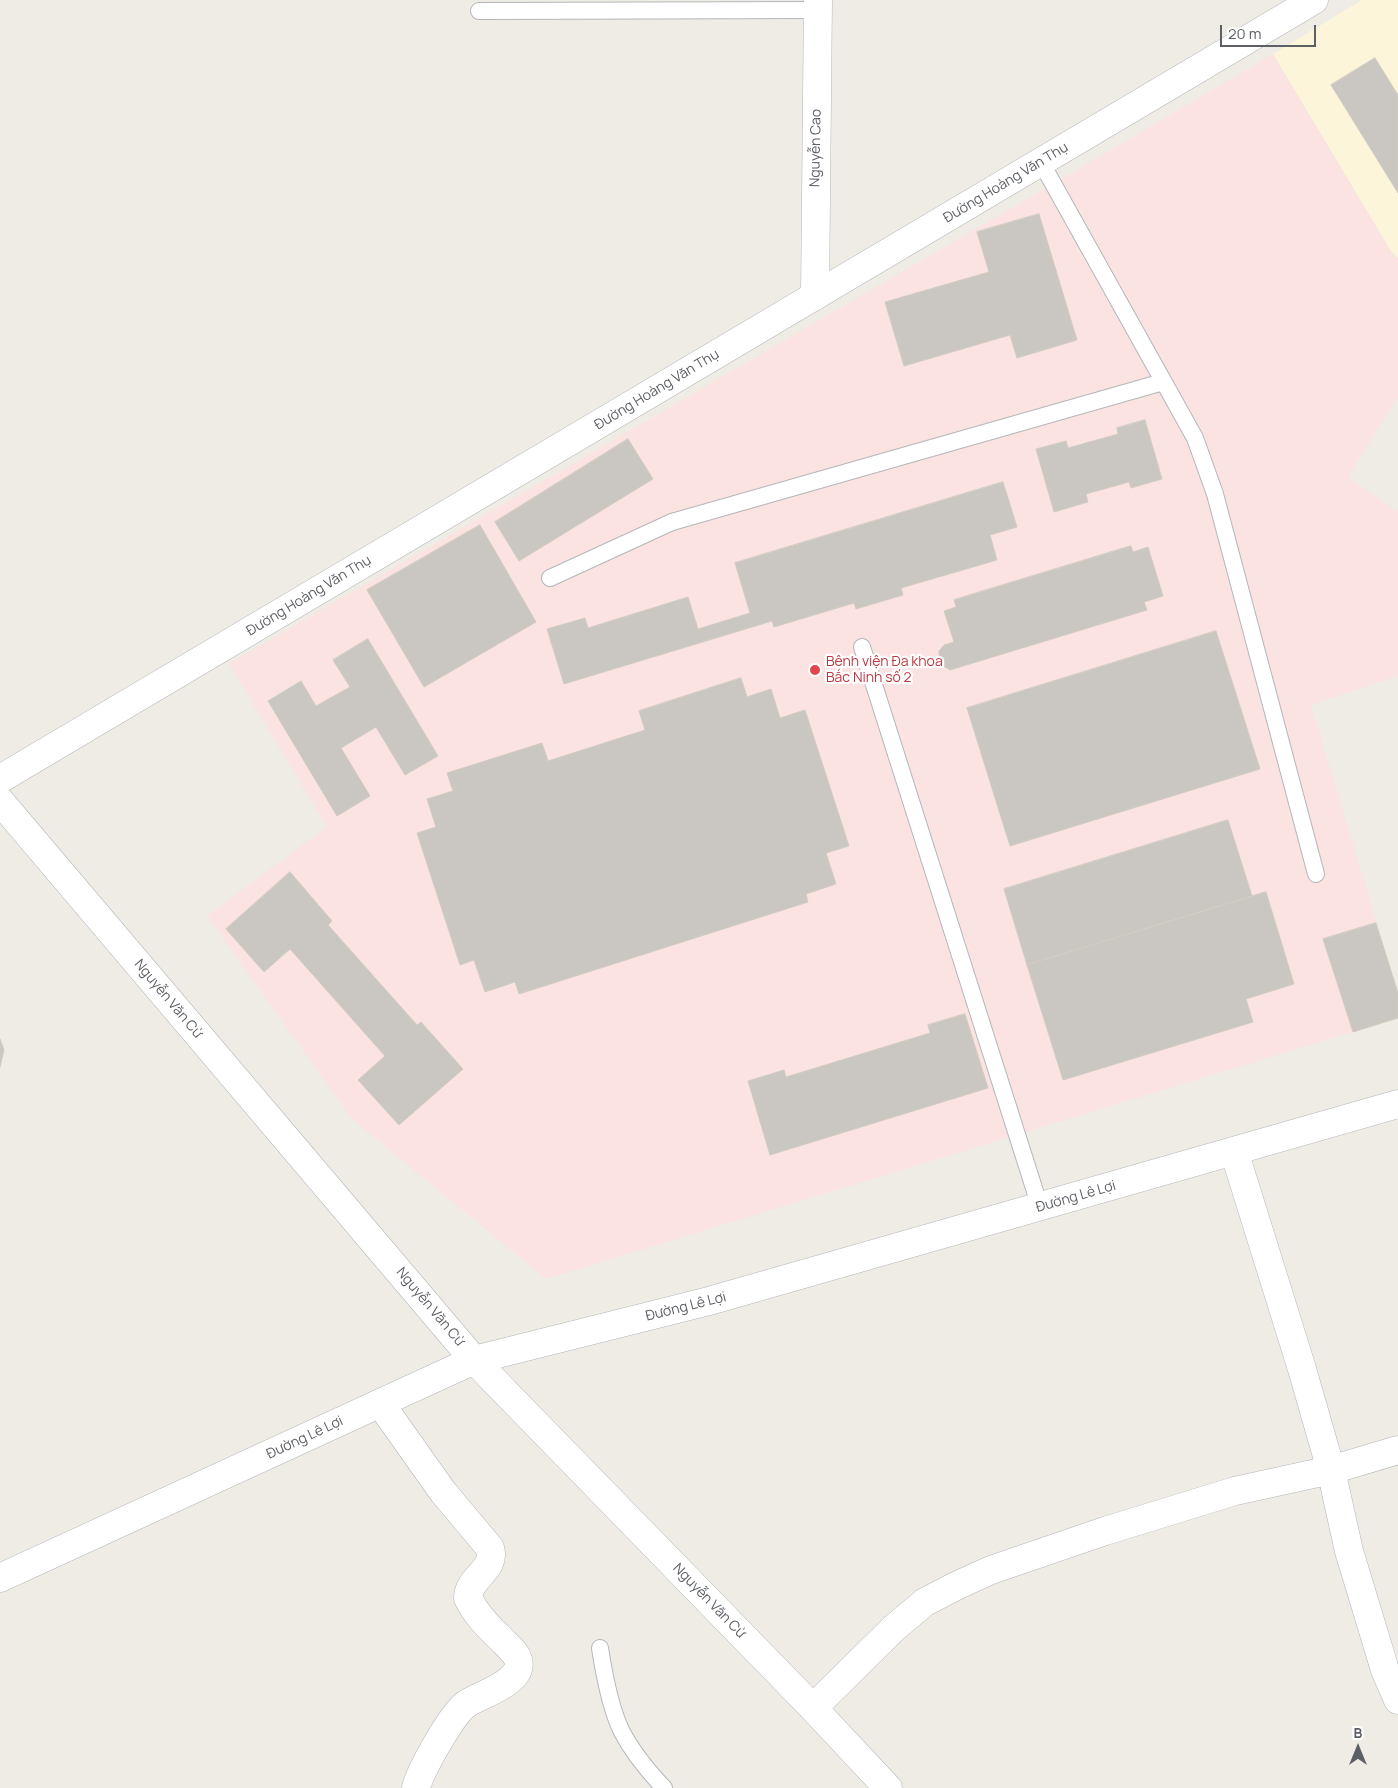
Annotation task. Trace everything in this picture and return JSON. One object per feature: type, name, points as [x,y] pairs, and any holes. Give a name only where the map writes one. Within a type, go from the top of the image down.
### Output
[{"type":"street","name":"Đường Hoàng Văn Thụ","points":[[0,779],[1314,0]]},
{"type":"street","name":"Nguyễn Cao","points":[[815,296],[817,5]]},
{"type":"street","name":"Nguyễn Văn Cừ","points":[[0,801],[474,1360],[813,1708],[888,1788]]},
{"type":"street","name":"Đường Lê Lợi","points":[[0,1578],[474,1360],[709,1302],[1398,1104]]},
{"type":"street","points":[[1234,1151],[1302,1369],[1331,1470],[1349,1551],[1385,1670],[1398,1700]]},
{"type":"street","points":[[380,1403],[443,1492],[490,1548],[492,1557],[490,1562],[471,1585],[468,1598],[479,1617],[518,1660],[518,1669],[514,1676],[498,1688],[465,1705],[444,1732],[416,1788]]},
{"type":"street","points":[[813,1708],[894,1628],[918,1607],[958,1585],[991,1570],[1096,1534],[1235,1491],[1331,1470],[1398,1450]]},
{"type":"lane","points":[[479,11],[817,5]]},
{"type":"lane","points":[[1041,162],[1194,438],[1215,494],[1316,874]]},
{"type":"lane","points":[[550,578],[672,522],[1163,382]]},
{"type":"lane","points":[[862,647],[1040,1207]]},
{"type":"lane","points":[[600,1648],[606,1683],[622,1731],[646,1769],[664,1788]]},
{"type":"shaded area","points":[[1362,0],[1398,0],[1398,258],[1392,253],[1273,54]]},
{"type":"shaded area","name":"Bệnh viện Đa khoa Bắc Ninh số 2","points":[[1273,54],[1392,253],[1398,258],[1398,396],[1348,477],[1398,512],[1398,676],[1311,705],[1398,993],[1398,1018],[546,1279],[352,1119],[207,916],[327,827],[229,664]]},
{"type":"building","points":[[1375,58],[1398,95],[1398,193],[1331,85]]},
{"type":"building","points":[[1039,214],[1077,340],[1017,358],[1010,335],[904,366],[885,302],[989,272],[977,232]]},
{"type":"building","points":[[1145,420],[1162,479],[1131,488],[1129,482],[1086,494],[1088,502],[1054,512],[1036,449],[1066,441],[1068,448],[1118,434],[1117,428]]},
{"type":"building","points":[[628,439],[653,479],[519,561],[495,522]]},
{"type":"building","points":[[1003,482],[1017,527],[990,535],[997,560],[901,588],[903,595],[856,609],[854,603],[774,627],[772,621],[564,684],[547,629],[585,618],[588,628],[688,597],[698,629],[750,613],[735,563]]},
{"type":"building","points":[[480,525],[536,622],[424,687],[367,590]]},
{"type":"building","points":[[1131,546],[1133,552],[1148,547],[1163,596],[1144,602],[1147,610],[950,670],[942,665],[939,659],[939,651],[944,645],[954,642],[944,611],[956,607],[954,600]]},
{"type":"building","points":[[1216,631],[1260,769],[1010,846],[967,708]]},
{"type":"building","points":[[368,639],[438,756],[405,775],[376,727],[341,748],[370,796],[337,816],[268,701],[301,681],[316,706],[350,687],[333,660]]},
{"type":"building","points":[[741,678],[747,697],[771,689],[780,718],[805,710],[849,846],[826,853],[836,884],[806,894],[808,902],[519,994],[515,982],[485,992],[474,960],[460,965],[417,833],[436,827],[427,799],[453,791],[447,773],[542,743],[548,761],[645,730],[639,711]]},
{"type":"building","points":[[1228,820],[1252,896],[1027,965],[1004,889]]},
{"type":"building","points":[[290,872],[332,921],[328,925],[417,1025],[421,1022],[463,1069],[399,1125],[358,1080],[385,1056],[290,949],[264,972],[226,929]]},
{"type":"building","points":[[1266,892],[1294,984],[1246,999],[1253,1022],[1063,1080],[1027,965]]},
{"type":"building","points":[[1376,923],[1398,993],[1398,1018],[1353,1032],[1323,939]]},
{"type":"building","points":[[965,1014],[988,1088],[770,1155],[748,1081],[784,1070],[786,1077],[930,1033],[928,1025]]},
{"type":"building","points":[[0,1039],[4,1050],[0,1067]]},
{"type":"place","name":"Bệnh viện Đa khoa Bắc Ninh số 2","points":[[815,670]]}]
